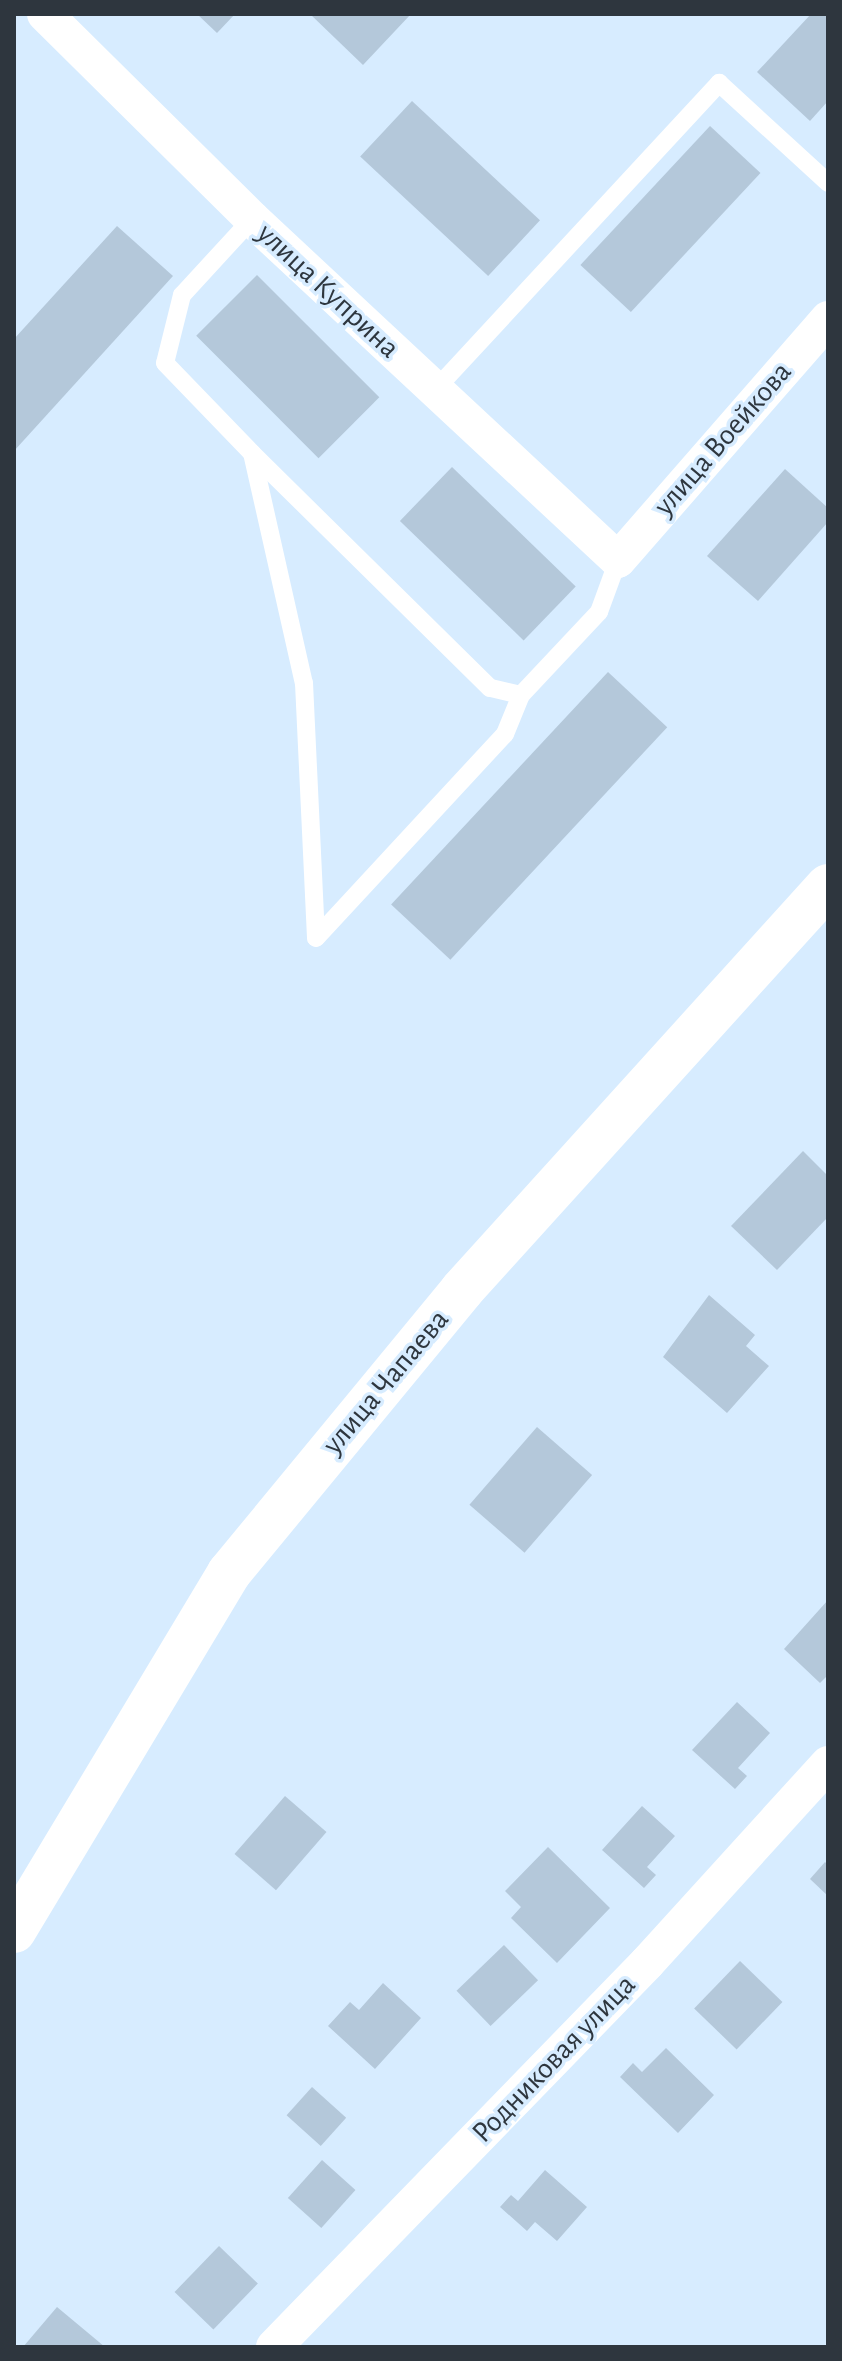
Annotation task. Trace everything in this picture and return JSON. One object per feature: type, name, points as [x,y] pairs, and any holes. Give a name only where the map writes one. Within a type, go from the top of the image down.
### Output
[{"type":"street","name":"улица Куприна","points":[[45,14],[252,219],[618,560]]},
{"type":"street","name":"улица Воейкова","points":[[618,560],[828,319]]},
{"type":"street","name":"улица Чапаева","points":[[14,1931],[229,1573],[462,1290],[828,886]]},
{"type":"street","name":"Родниковая улица","points":[[274,2347],[647,1963],[828,1764]]},
{"type":"lane","points":[[434,391],[719,83],[828,183]]},
{"type":"lane","points":[[252,219],[182,295],[165,363],[490,688],[521,695]]},
{"type":"lane","points":[[252,453],[304,683],[316,938],[505,734],[521,695],[599,612],[618,560]]},
{"type":"building","points":[[197,14],[235,14],[217,33]]},
{"type":"building","points":[[310,14],[411,14],[363,65]]},
{"type":"building","points":[[811,14],[828,14],[828,101],[810,121],[757,72]]},
{"type":"building","points":[[412,101],[540,220],[488,276],[360,157]]},
{"type":"building","points":[[710,126],[760,173],[631,312],[580,265]]},
{"type":"building","points":[[117,226],[173,276],[14,451],[14,339]]},
{"type":"building","points":[[257,275],[379,397],[319,458],[196,336]]},
{"type":"building","points":[[452,467],[576,586],[524,640],[400,521]]},
{"type":"building","points":[[785,469],[828,508],[828,522],[758,601],[707,556]]},
{"type":"building","points":[[608,672],[667,727],[450,960],[391,905]]},
{"type":"building","points":[[803,1151],[828,1176],[828,1217],[777,1270],[731,1226]]},
{"type":"building","points":[[709,1295],[755,1335],[746,1346],[769,1366],[727,1413],[663,1357]]},
{"type":"building","points":[[537,1427],[592,1475],[525,1553],[469,1505]]},
{"type":"building","points":[[828,1600],[828,1675],[820,1683],[784,1649]]},
{"type":"building","points":[[737,1702],[770,1733],[738,1768],[747,1776],[735,1789],[692,1750]]},
{"type":"building","points":[[285,1796],[327,1832],[276,1890],[234,1854]]},
{"type":"building","points":[[642,1806],[675,1836],[647,1867],[656,1875],[644,1888],[602,1850]]},
{"type":"building","points":[[548,1847],[610,1908],[557,1963],[511,1918],[521,1907],[505,1891]]},
{"type":"building","points":[[825,1862],[828,1865],[828,1896],[810,1879]]},
{"type":"building","points":[[504,1945],[538,1980],[491,2026],[457,1991]]},
{"type":"building","points":[[740,1961],[782,2002],[737,2049],[694,2008]]},
{"type":"building","points":[[383,1983],[421,2018],[375,2069],[328,2026],[350,2002],[359,2010]]},
{"type":"building","points":[[666,2048],[714,2095],[678,2133],[620,2077],[633,2063],[642,2072]]},
{"type":"building","points":[[312,2087],[346,2118],[321,2146],[287,2115]]},
{"type":"building","points":[[322,2160],[355,2190],[321,2228],[288,2198]]},
{"type":"building","points":[[545,2170],[587,2207],[557,2241],[535,2222],[527,2231],[500,2207],[511,2195],[518,2201]]},
{"type":"building","points":[[219,2246],[258,2284],[213,2330],[175,2292]]},
{"type":"building","points":[[57,2307],[105,2347],[23,2347]]}]
